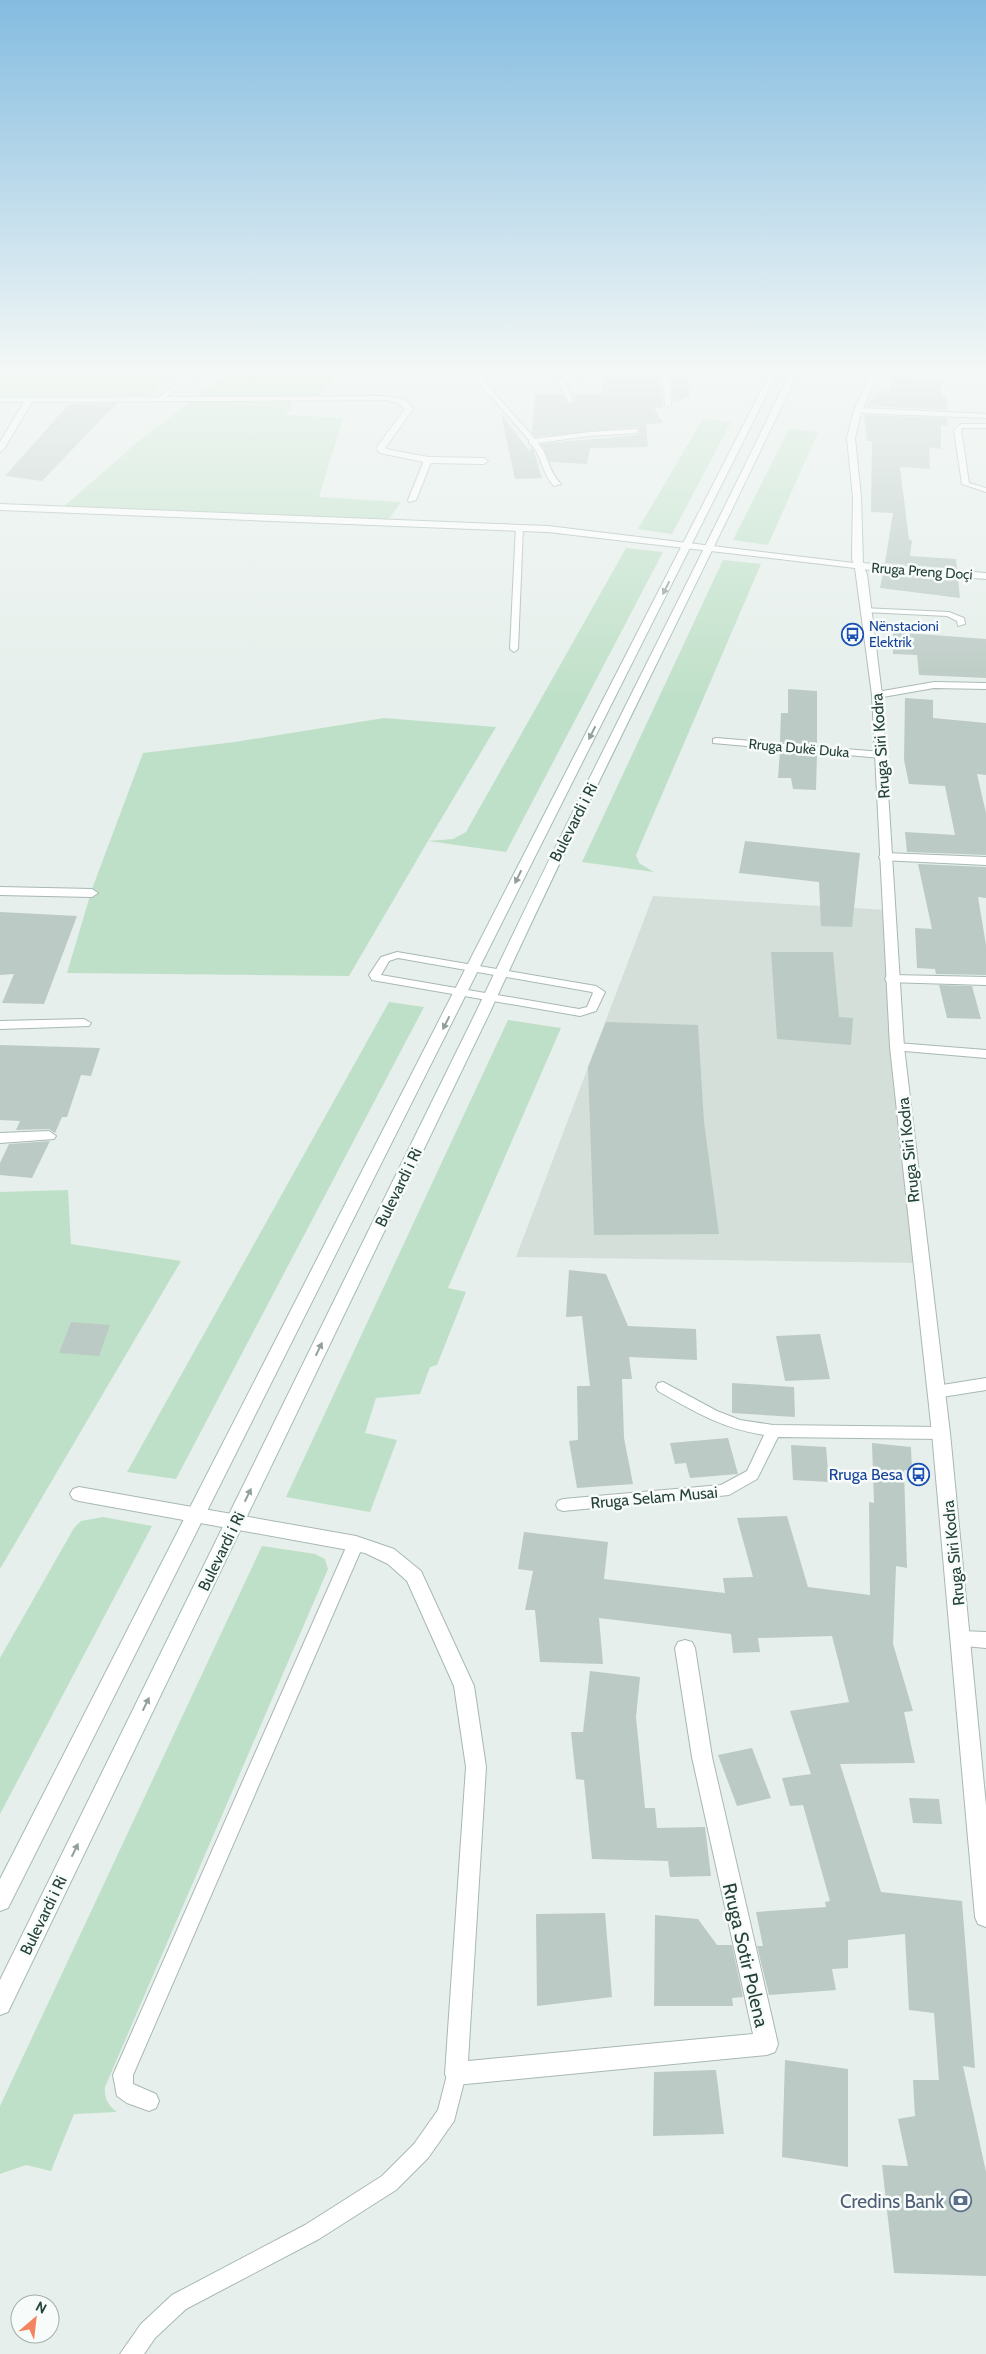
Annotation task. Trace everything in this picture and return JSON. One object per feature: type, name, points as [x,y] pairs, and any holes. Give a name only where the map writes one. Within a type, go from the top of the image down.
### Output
[{"type":"street","name":"Bulevardi i Ri","points":[[0,1901],[720,480]]},
{"type":"street","name":"Bulevardi i Ri","points":[[0,2004],[502,974],[551,866],[743,480]]},
{"type":"street","name":"Rruga Siri Kodra","points":[[855,480],[857,558],[862,574],[877,695],[892,978],[898,1047],[941,1433],[986,1917]]},
{"type":"street","name":"Rruga Preng Doçi","points":[[0,507],[519,527],[624,536],[859,566],[986,576]]},
{"type":"street","points":[[877,695],[934,685],[986,686]]},
{"type":"street","points":[[885,857],[986,861]]},
{"type":"street","points":[[0,891],[92,893]]},
{"type":"street","points":[[892,978],[986,981]]},
{"type":"street","points":[[0,1025],[84,1023]]},
{"type":"street","points":[[0,1138],[49,1136]]},
{"type":"street","points":[[936,1392],[986,1384]]},
{"type":"street","points":[[79,1494],[356,1542],[378,1549],[401,1562],[414,1576],[464,1686],[476,1766],[456,2074]]},
{"type":"street","points":[[961,1639],[986,1640]]},
{"type":"street","name":"Rruga Sotir Polena","points":[[456,2074],[767,2044],[702,1757],[685,1648]]},
{"type":"lane","points":[[412,500],[420,480]]},
{"type":"lane","points":[[552,480],[557,484]]},
{"type":"lane","points":[[965,480],[966,484],[986,490]]},
{"type":"lane","points":[[514,649],[514,606],[519,527]]},
{"type":"lane","points":[[866,610],[949,614],[957,616],[961,620],[961,624]]},
{"type":"lane","name":"Rruga Dukë Duka","points":[[716,741],[881,755]]},
{"type":"lane","points":[[397,955],[502,974],[596,990],[598,992],[592,1009],[580,1013],[376,978],[375,975],[385,959],[397,955]]},
{"type":"lane","points":[[898,1047],[986,1054]]},
{"type":"lane","points":[[663,1387],[712,1415],[738,1425],[773,1431],[941,1433]]},
{"type":"lane","name":"Rruga Selam Musai","points":[[563,1504],[724,1491],[752,1475],[773,1431]]},
{"type":"lane","points":[[149,2100],[134,2096],[124,2089],[123,2076],[356,1542]]},
{"type":"lane","points":[[131,2354],[148,2332],[179,2302],[312,2232],[389,2183],[421,2151],[447,2114],[456,2074]]},
{"type":"shaded area","points":[[653,896],[888,910],[920,1263],[516,1257]]},
{"type":"green space","points":[[94,480],[324,480],[319,497],[401,502],[388,520],[61,509]]},
{"type":"green space","points":[[667,480],[701,480],[672,534],[638,529]]},
{"type":"green space","points":[[763,480],[797,480],[768,545],[733,540]]},
{"type":"green space","points":[[626,548],[663,552],[506,852],[428,841],[453,839],[466,832]]},
{"type":"green space","points":[[723,560],[761,564],[636,855],[639,863],[654,872],[582,862]]},
{"type":"green space","points":[[384,718],[496,727],[349,976],[67,973],[92,889],[143,753],[235,742]]},
{"type":"green space","points":[[389,1002],[424,1007],[176,1479],[127,1472]]},
{"type":"green space","points":[[508,1020],[561,1028],[448,1288],[466,1292],[437,1365],[430,1367],[420,1394],[376,1398],[365,1433],[397,1440],[370,1512],[286,1497]]},
{"type":"green space","points":[[68,1190],[71,1244],[181,1261],[0,1569],[0,1192]]},
{"type":"green space","points":[[103,1517],[152,1526],[0,1814],[0,1658],[74,1528],[81,1521]]},
{"type":"green space","points":[[262,1546],[315,1554],[325,1559],[328,1569],[105,2087],[107,2101],[117,2112],[74,2114],[51,2171],[26,2165],[0,2174],[0,2106]]},
{"type":"building","points":[[871,480],[902,480],[909,540],[912,540],[910,556],[956,559],[957,569],[885,563],[893,513],[871,512]]},
{"type":"building","points":[[883,573],[958,579],[960,598],[880,588]]},
{"type":"building","points":[[893,632],[986,639],[986,678],[919,675],[917,655],[893,654]]},
{"type":"building","points":[[788,689],[817,691],[817,745],[780,742],[781,713],[788,713]]},
{"type":"building","points":[[905,698],[933,700],[933,718],[986,723],[986,775],[977,774],[986,813],[986,855],[907,852],[905,832],[955,835],[945,786],[909,784],[904,760]]},
{"type":"building","points":[[780,751],[817,754],[816,790],[793,789],[791,778],[778,778]]},
{"type":"building","points":[[745,841],[860,853],[852,927],[821,926],[819,882],[739,873]]},
{"type":"building","points":[[918,864],[986,867],[986,898],[978,897],[986,945],[986,975],[936,974],[935,969],[917,968],[915,928],[932,929]]},
{"type":"building","points":[[0,912],[77,916],[44,1004],[2,1003],[14,974],[0,975]]},
{"type":"building","points":[[771,952],[833,952],[839,1017],[853,1018],[851,1045],[777,1039]]},
{"type":"building","points":[[939,985],[972,986],[981,1019],[947,1018]]},
{"type":"building","points":[[606,1022],[698,1025],[704,1122],[719,1234],[594,1235],[588,1067]]},
{"type":"building","points":[[0,1045],[100,1048],[91,1076],[81,1075],[67,1117],[62,1117],[55,1133],[49,1129],[16,1130],[20,1121],[0,1120]]},
{"type":"building","points":[[50,1141],[32,1178],[0,1175],[0,1163],[9,1144]]},
{"type":"building","points":[[569,1270],[606,1274],[628,1326],[696,1329],[697,1360],[629,1357],[632,1379],[622,1379],[624,1438],[633,1484],[577,1488],[569,1441],[578,1440],[577,1386],[590,1386],[582,1316],[566,1317]]},
{"type":"building","points":[[71,1322],[110,1325],[99,1356],[59,1353]]},
{"type":"building","points":[[820,1334],[830,1379],[785,1381],[776,1336]]},
{"type":"building","points":[[732,1383],[794,1387],[795,1417],[732,1413]]},
{"type":"building","points":[[728,1438],[738,1474],[690,1478],[686,1463],[675,1464],[670,1443]]},
{"type":"building","points":[[872,1443],[911,1447],[912,1471],[904,1470],[907,1568],[896,1566],[893,1644],[913,1711],[904,1712],[915,1763],[840,1764],[881,1892],[962,1901],[975,2068],[963,2066],[986,2172],[986,2276],[894,2273],[882,2165],[908,2166],[898,2119],[915,2116],[913,2080],[939,2080],[934,2013],[909,2010],[905,1934],[848,1940],[848,1968],[832,1969],[836,1990],[769,1995],[757,1946],[763,1946],[756,1912],[826,1907],[825,1902],[830,1901],[803,1805],[790,1806],[782,1778],[811,1774],[790,1711],[849,1702],[832,1636],[758,1638],[760,1652],[733,1653],[731,1634],[599,1618],[603,1664],[540,1662],[535,1610],[525,1610],[533,1571],[518,1569],[524,1532],[608,1542],[604,1579],[725,1593],[723,1578],[753,1577],[737,1518],[787,1516],[808,1587],[870,1595],[869,1502],[874,1503]]},
{"type":"building","points":[[791,1445],[826,1447],[829,1482],[793,1480]]},
{"type":"building","points":[[590,1671],[640,1677],[636,1717],[645,1808],[655,1808],[657,1828],[705,1827],[711,1876],[670,1877],[668,1861],[592,1859],[584,1780],[576,1779],[571,1732],[583,1732]]},
{"type":"building","points":[[752,1748],[771,1798],[737,1806],[718,1755]]},
{"type":"building","points":[[909,1798],[939,1799],[942,1824],[913,1823]]},
{"type":"building","points":[[605,1913],[612,1997],[537,2006],[536,1914]]},
{"type":"building","points":[[655,1915],[698,1919],[717,1945],[732,1945],[743,1997],[732,1998],[733,2006],[654,2006]]},
{"type":"building","points":[[785,2060],[848,2069],[848,2167],[782,2157]]},
{"type":"building","points":[[716,2070],[724,2134],[653,2136],[654,2072]]},
{"type":"place","name":"Nënstacioni Elektrik","points":[[853,634]]},
{"type":"place","name":"Rruga Besa","points":[[919,1474]]},
{"type":"place","name":"Credins Bank","points":[[960,2201]]}]
